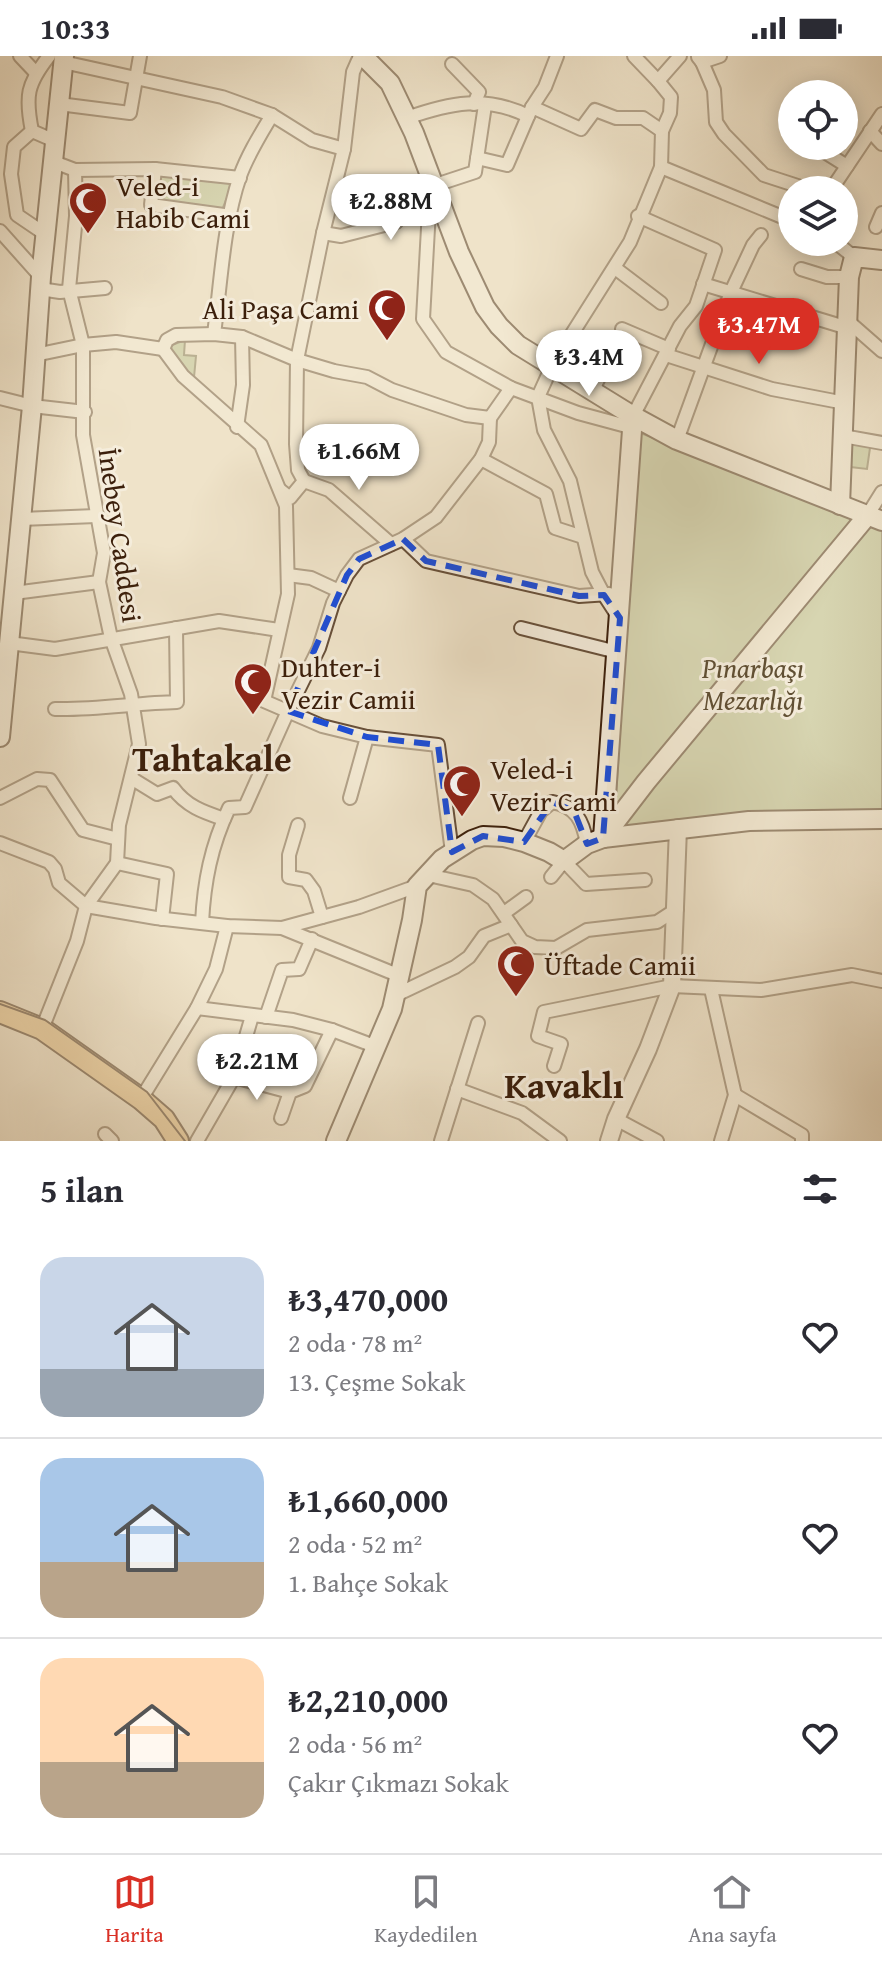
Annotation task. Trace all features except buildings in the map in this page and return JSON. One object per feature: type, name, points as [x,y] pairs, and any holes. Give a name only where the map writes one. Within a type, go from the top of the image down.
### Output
[{"type":"main road","points":[[0,737],[32,406],[40,283],[54,162],[59,58]]},
{"type":"main road","points":[[336,1141],[396,995],[422,880],[442,859],[483,836],[524,842],[564,861],[595,841],[875,518],[632,422],[553,364],[518,345],[485,307],[459,252],[407,118],[390,83],[370,58]]},
{"type":"main road","points":[[840,505],[849,277],[872,261]]},
{"type":"main road","points":[[595,841],[617,652],[620,618],[612,594],[632,422]]},
{"type":"main road","points":[[595,841],[749,821],[882,819]]},
{"type":"main road","points":[[0,1012],[42,1029],[194,1141]]},
{"type":"main road","points":[[164,1119],[178,1141]]},
{"type":"street","points":[[20,56],[36,73]]},
{"type":"street","points":[[59,104],[130,113],[140,56]]},
{"type":"street","points":[[477,158],[507,165],[557,56]]},
{"type":"street","points":[[612,594],[592,572],[570,481],[544,430],[538,397],[553,364],[630,242],[638,216],[661,167],[662,131],[670,113],[671,97],[634,56]]},
{"type":"street","points":[[658,81],[680,56]]},
{"type":"street","points":[[720,56],[699,59],[710,75],[716,122],[764,175],[778,180]]},
{"type":"street","points":[[32,131],[26,104],[36,73],[59,58],[137,80],[195,89],[272,115],[312,140],[344,149]]},
{"type":"street","points":[[370,58],[353,72],[344,149],[297,360],[298,470],[304,481],[329,490],[426,561],[579,596],[612,594]]},
{"type":"street","points":[[323,233],[341,236],[396,222],[396,198],[435,188],[475,172],[479,92],[452,64]]},
{"type":"street","points":[[407,118],[457,102],[507,105],[581,129],[595,110],[616,118],[643,118],[662,131]]},
{"type":"street","points":[[840,176],[882,114]]},
{"type":"street","points":[[214,334],[231,216],[240,178],[272,115]]},
{"type":"street","points":[[32,131],[55,141]]},
{"type":"street","points":[[32,131],[14,147],[11,174],[17,215],[45,234]]},
{"type":"street","points":[[870,131],[882,144]]},
{"type":"street","points":[[837,160],[847,166]]},
{"type":"street","points":[[54,162],[75,170],[155,169],[240,178]]},
{"type":"street","points":[[661,167],[778,215]]},
{"type":"street","points":[[155,169],[151,205],[231,216]]},
{"type":"street","name":"İnebey Caddesi","points":[[75,170],[76,216],[70,252],[69,289],[83,345],[83,435],[104,553],[99,582],[111,638],[132,703],[139,744],[119,825],[117,863]]},
{"type":"street","points":[[435,188],[429,210],[423,319],[446,352],[511,388],[578,413],[632,422],[680,326],[696,306],[715,250],[638,216]]},
{"type":"street","points":[[876,227],[882,213]]},
{"type":"street","points":[[0,231],[40,283],[60,292],[105,288]]},
{"type":"street","points":[[677,440],[731,292],[753,245],[761,235]]},
{"type":"street","points":[[615,268],[661,303]]},
{"type":"street","points":[[801,269],[827,277],[849,277]]},
{"type":"street","points":[[703,284],[848,325],[882,351]]},
{"type":"street","points":[[622,329],[702,369],[772,389],[845,403]]},
{"type":"street","points":[[163,349],[167,340],[176,335],[242,337],[297,360],[367,377],[392,390],[466,415],[490,418]]},
{"type":"street","points":[[237,427],[243,385],[242,337]]},
{"type":"street","points":[[35,355],[116,342],[163,349],[183,376],[237,427],[261,445],[286,506],[288,575],[288,594],[264,701],[322,726],[367,737],[438,745],[452,852]]},
{"type":"street","points":[[592,392],[605,365]]},
{"type":"street","points":[[202,923],[208,863],[224,819],[229,808],[245,807],[319,648],[339,591],[359,559],[436,517],[481,459],[489,442],[490,418],[511,388]]},
{"type":"street","points":[[0,398],[32,406],[85,412]]},
{"type":"street","points":[[843,436],[882,443]]},
{"type":"street","points":[[481,459],[546,494],[555,528],[583,537]]},
{"type":"street","points":[[280,490],[290,498],[304,481]]},
{"type":"street","points":[[875,518],[882,492]]},
{"type":"street","points":[[21,519],[96,516]]},
{"type":"street","points":[[288,575],[311,578],[339,591]]},
{"type":"street","points":[[14,593],[99,582]]},
{"type":"street","points":[[9,643],[55,649],[219,621],[279,630]]},
{"type":"street","points":[[55,709],[81,710],[132,703],[177,702],[176,628]]},
{"type":"street","points":[[521,628],[617,652]]},
{"type":"street","points":[[350,798],[367,737]]},
{"type":"street","points":[[131,778],[157,794],[173,788],[181,799],[195,808],[224,819]]},
{"type":"street","points":[[0,798],[37,779],[50,780],[83,830],[118,839]]},
{"type":"street","points":[[524,842],[541,811],[552,802],[564,804],[574,811],[595,841]]},
{"type":"street","points":[[298,825],[289,855],[289,877],[306,880],[314,891],[322,917]]},
{"type":"street","points":[[609,1141],[672,986],[678,828]]},
{"type":"street","points":[[0,843],[49,862],[55,869],[59,883],[86,906],[227,926],[282,928],[359,907],[422,880],[473,885],[493,899],[522,941],[535,947],[556,948],[587,930],[657,922],[677,909]]},
{"type":"street","points":[[551,877],[564,861],[586,884],[645,880]]},
{"type":"street","points":[[42,1029],[77,941],[86,906],[117,863],[167,874],[162,919]]},
{"type":"street","points":[[504,913],[526,897]]},
{"type":"street","points":[[396,995],[455,967],[469,957],[484,936],[511,925]]},
{"type":"street","points":[[141,1099],[197,1008],[216,969],[227,926]]},
{"type":"street","points":[[282,928],[400,976]]},
{"type":"street","points":[[266,1017],[282,970],[299,969],[312,939]]},
{"type":"street","points":[[554,1066],[561,1044],[538,1036],[544,1012],[672,986],[761,990],[852,975],[882,981]]},
{"type":"street","points":[[711,989],[735,1095],[721,1141]]},
{"type":"street","points":[[197,1008],[293,1020],[332,1030],[377,1047]]},
{"type":"street","points":[[194,1141],[234,1077],[252,1016]]},
{"type":"street","points":[[441,1141],[478,1023]]},
{"type":"street","points":[[234,1077],[290,1092],[305,1086],[332,1030]]},
{"type":"street","points":[[457,1089],[522,1113],[560,1141]]},
{"type":"street","points":[[281,1118],[290,1092]]},
{"type":"street","points":[[735,1095],[802,1135],[802,1141]]},
{"type":"street","points":[[616,1119],[657,1141]]},
{"type":"highlighted area","points":[[403,539],[426,561],[579,596],[604,595],[620,618],[603,838],[587,844],[574,811],[552,802],[524,842],[483,836],[452,852],[438,745],[367,737],[288,711],[347,575],[359,559]]},
{"type":"green space","points":[[160,173],[233,183],[222,210],[156,201]]},
{"type":"green space","points":[[185,340],[184,355],[196,356],[193,388],[168,351],[172,345]]},
{"type":"green space","name":"Pınarbaşı Mezarlığı","points":[[638,432],[882,527],[882,810],[614,831]]},
{"type":"green space","points":[[843,436],[871,441],[867,469],[842,466]]},
{"type":"tram line","points":[[0,1004],[45,1020],[147,1092],[185,1141]]},
{"type":"place","name":"Veled-i Habib Cami","points":[[88,235]]},
{"type":"place","name":"Ali Paşa Cami","points":[[387,342]]},
{"type":"place","name":"Duhter-i Vezir Camii","points":[[253,716]]},
{"type":"place","name":"Veled-i Vezir Cami","points":[[462,818]]},
{"type":"place","name":"Üftade Camii","points":[[516,998]]},
{"type":"district","name":"Tahtakale","points":[[212,757]]},
{"type":"district","name":"Kavaklı","points":[[564,1084]]}]
